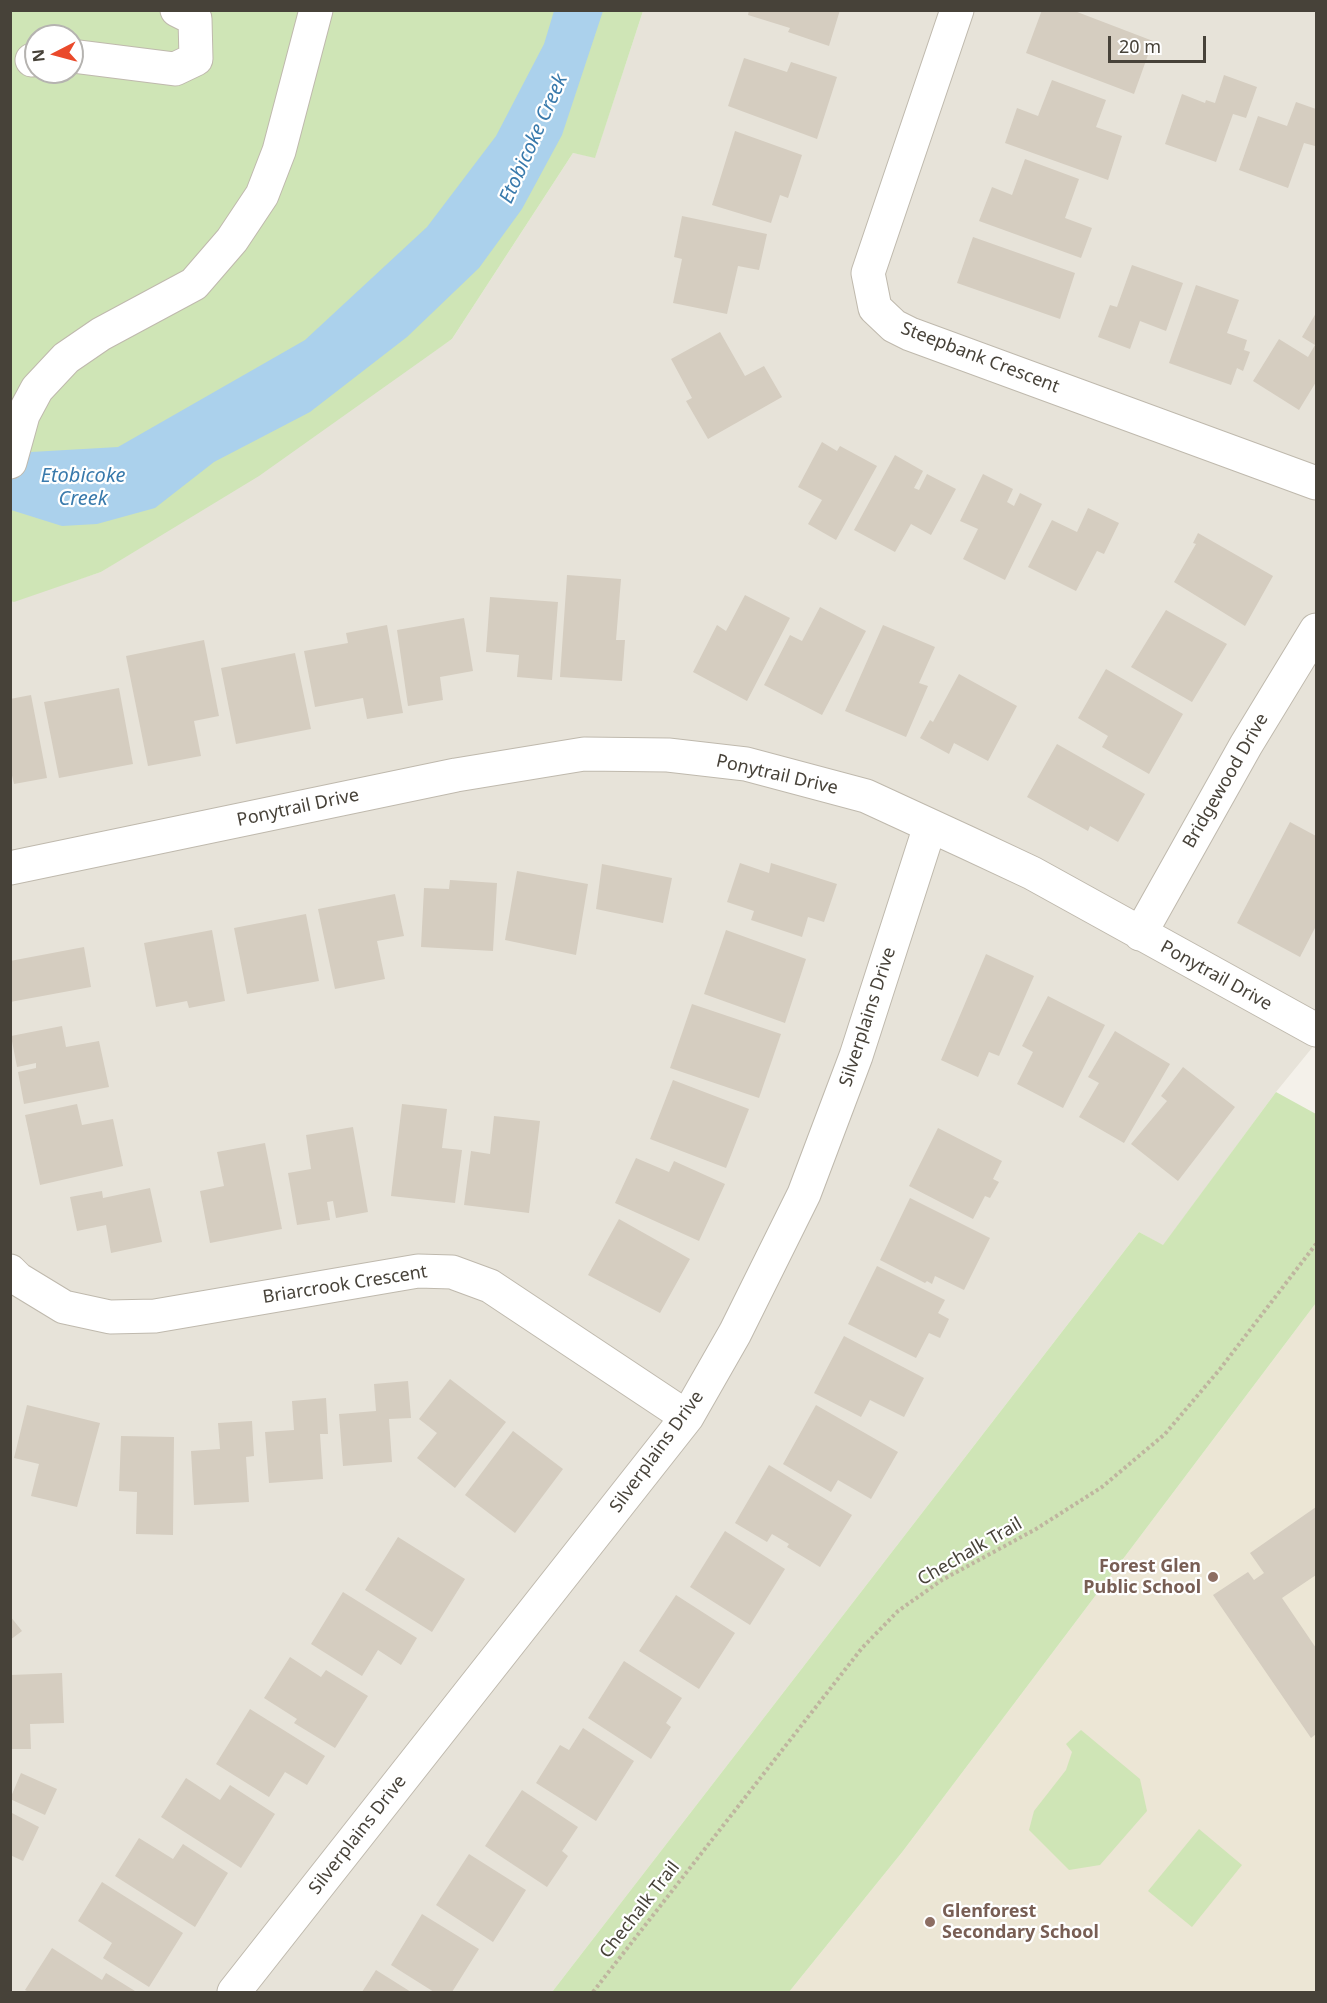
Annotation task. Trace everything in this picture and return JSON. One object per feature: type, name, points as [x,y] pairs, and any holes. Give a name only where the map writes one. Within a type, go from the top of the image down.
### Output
[{"type":"street","points":[[84,58],[175,69],[196,59],[195,19],[177,10]]},
{"type":"street","points":[[10,462],[19,426],[37,388],[66,358],[101,334],[194,284],[232,240],[262,195],[279,151],[316,10]]},
{"type":"street","name":"Steepbank Crescent","points":[[957,10],[868,273],[875,308],[894,326],[910,334],[1317,483]]},
{"type":"street","name":"Bridgewood Drive","points":[[1140,934],[1246,745],[1317,630]]},
{"type":"street","name":"Ponytrail Drive","points":[[10,868],[456,775],[584,754],[668,755],[746,764],[866,796],[1032,873],[1317,1030]]},
{"type":"street","name":"Silverplains Drive","points":[[234,1992],[687,1417],[735,1334],[804,1194],[856,1056],[930,826]]},
{"type":"street","name":"Briarcrook Crescent","points":[[10,1272],[18,1280],[64,1307],[110,1317],[155,1316],[418,1271],[452,1272],[490,1286],[687,1417]]},
{"type":"path","name":"Chechalk Trail","points":[[593,1992],[862,1648],[898,1611],[942,1580],[1036,1529],[1102,1487],[1165,1434],[1221,1369],[1317,1244]]},
{"type":"shaded area","points":[[643,11],[1316,11],[1316,1043],[1276,1092],[1163,1246],[1139,1232],[552,1992],[11,1992],[10,601],[101,572],[452,339],[573,153],[595,157]]},
{"type":"shaded area","name":"Forest Glen Public School","points":[[1316,1303],[1316,1992],[789,1992],[903,1851]]},
{"type":"green space","points":[[11,11],[643,11],[595,158],[573,153],[452,339],[259,476],[101,572],[14,602],[11,601]]},
{"type":"green space","points":[[1276,1092],[1316,1114],[1316,1303],[903,1851],[789,1992],[552,1992],[1139,1232],[1163,1245]]},
{"type":"green space","points":[[1081,1730],[1140,1779],[1147,1811],[1100,1865],[1069,1870],[1029,1830],[1034,1811],[1066,1770],[1072,1752],[1066,1744]]},
{"type":"green space","points":[[1199,1829],[1242,1865],[1192,1927],[1148,1891]]},
{"type":"water","name":"Etobicoke Creek","points":[[554,11],[603,11],[562,135],[522,209],[479,268],[407,337],[310,412],[214,462],[155,508],[97,524],[62,526],[11,510],[10,446],[31,452],[118,447],[305,340],[427,227],[496,136],[544,44]]},
{"type":"building","points":[[749,10],[840,10],[829,46],[788,32],[790,28],[748,15]]},
{"type":"building","points":[[1042,10],[1072,10],[1153,41],[1134,94],[1026,53]]},
{"type":"building","points":[[744,58],[787,72],[791,62],[837,77],[817,139],[728,106]]},
{"type":"building","points":[[1224,75],[1257,87],[1246,118],[1233,114],[1216,162],[1165,144],[1182,94],[1205,103],[1206,100],[1215,103]]},
{"type":"building","points":[[1052,80],[1106,100],[1096,127],[1122,136],[1108,180],[1005,143],[1017,108],[1038,116]]},
{"type":"building","points":[[1296,102],[1316,109],[1316,142],[1315,146],[1304,143],[1288,188],[1239,170],[1258,116],[1287,126]]},
{"type":"building","points":[[735,131],[802,155],[788,198],[780,195],[771,223],[712,205]]},
{"type":"building","points":[[1025,159],[1079,179],[1065,218],[1092,228],[1081,258],[979,221],[992,187],[1012,195]]},
{"type":"building","points":[[682,216],[767,234],[759,270],[738,266],[727,314],[673,303],[682,259],[674,257]]},
{"type":"building","points":[[973,237],[1075,273],[1060,319],[957,283]]},
{"type":"building","points":[[1132,265],[1183,283],[1166,331],[1140,321],[1130,349],[1098,337],[1110,305],[1117,307]]},
{"type":"building","points":[[1196,285],[1239,300],[1227,333],[1247,340],[1244,350],[1250,352],[1243,371],[1237,368],[1231,385],[1169,363]]},
{"type":"building","points":[[1316,313],[1316,382],[1299,410],[1253,381],[1279,339],[1308,357],[1315,345],[1302,337]]},
{"type":"building","points":[[720,332],[745,376],[764,366],[782,397],[708,439],[686,401],[692,398],[671,359]]},
{"type":"building","points":[[822,442],[837,451],[840,446],[877,466],[836,540],[808,524],[822,500],[798,487]]},
{"type":"building","points":[[895,455],[923,471],[914,488],[919,490],[927,474],[956,489],[931,535],[911,524],[895,552],[854,530]]},
{"type":"building","points":[[983,474],[1013,489],[1007,502],[1014,506],[1020,493],[1042,504],[1005,580],[963,559],[978,529],[960,521]]},
{"type":"building","points":[[1088,508],[1119,523],[1104,554],[1097,551],[1076,591],[1028,567],[1052,520],[1077,532]]},
{"type":"building","points":[[1198,533],[1273,576],[1245,626],[1174,582],[1196,544],[1193,543]]},
{"type":"building","points":[[567,575],[621,579],[616,640],[625,640],[622,681],[560,677]]},
{"type":"building","points":[[745,595],[790,618],[747,701],[693,672],[717,625],[726,631]]},
{"type":"building","points":[[490,597],[558,602],[552,680],[517,677],[519,655],[486,652]]},
{"type":"building","points":[[820,607],[866,631],[822,715],[764,685],[790,635],[802,641]]},
{"type":"building","points":[[1166,610],[1227,644],[1192,702],[1131,667]]},
{"type":"building","points":[[464,618],[473,671],[440,677],[443,700],[408,706],[397,630]]},
{"type":"building","points":[[387,625],[403,713],[367,719],[363,698],[315,707],[304,651],[348,643],[346,633]]},
{"type":"building","points":[[883,625],[935,647],[919,683],[928,686],[906,737],[845,711]]},
{"type":"building","points":[[204,640],[219,716],[194,721],[201,756],[148,766],[126,656]]},
{"type":"building","points":[[295,653],[311,729],[236,744],[221,668]]},
{"type":"building","points":[[1106,669],[1183,714],[1149,774],[1102,747],[1108,736],[1078,718]]},
{"type":"building","points":[[959,674],[1017,706],[988,761],[954,743],[949,754],[920,738],[930,720],[933,722]]},
{"type":"building","points":[[119,688],[133,764],[59,778],[44,702]]},
{"type":"building","points":[[31,695],[47,778],[14,784],[10,767],[10,699]]},
{"type":"building","points":[[1057,744],[1145,794],[1118,842],[1090,826],[1088,831],[1027,797]]},
{"type":"building","points":[[1290,822],[1316,836],[1316,926],[1300,957],[1237,923]]},
{"type":"building","points":[[740,863],[769,873],[771,863],[837,884],[824,922],[808,917],[802,937],[751,920],[754,911],[727,902]]},
{"type":"building","points":[[602,864],[672,878],[663,923],[596,909]]},
{"type":"building","points":[[517,871],[588,884],[576,955],[505,940]]},
{"type":"building","points":[[450,880],[497,883],[493,951],[421,947],[424,888],[449,889]]},
{"type":"building","points":[[395,894],[404,936],[377,941],[385,979],[335,989],[318,909]]},
{"type":"building","points":[[306,914],[319,981],[247,994],[234,928]]},
{"type":"building","points":[[212,930],[225,1001],[189,1008],[187,1001],[156,1007],[144,943]]},
{"type":"building","points":[[726,930],[806,959],[785,1023],[704,994]]},
{"type":"building","points":[[84,947],[91,987],[10,1002],[10,961]]},
{"type":"building","points":[[986,954],[1034,976],[999,1056],[989,1052],[978,1077],[941,1060]]},
{"type":"building","points":[[1048,996],[1105,1025],[1063,1108],[1017,1084],[1033,1052],[1022,1046]]},
{"type":"building","points":[[692,1004],[781,1034],[759,1098],[670,1068]]},
{"type":"building","points":[[62,1026],[66,1047],[99,1041],[109,1087],[24,1104],[18,1072],[36,1068],[36,1063],[17,1067],[11,1036]]},
{"type":"building","points":[[1115,1031],[1170,1064],[1124,1143],[1079,1117],[1099,1083],[1088,1077]]},
{"type":"building","points":[[1183,1067],[1235,1107],[1178,1181],[1131,1144],[1167,1101],[1161,1096]]},
{"type":"building","points":[[673,1080],[749,1109],[726,1168],[650,1139]]},
{"type":"building","points":[[77,1104],[82,1125],[113,1119],[123,1166],[40,1185],[25,1115]]},
{"type":"building","points":[[402,1104],[447,1109],[442,1148],[462,1150],[455,1203],[391,1196]]},
{"type":"building","points":[[494,1116],[540,1121],[529,1213],[464,1205],[471,1151],[490,1154]]},
{"type":"building","points":[[353,1127],[368,1212],[336,1218],[333,1201],[327,1202],[330,1220],[297,1225],[288,1173],[311,1169],[306,1135]]},
{"type":"building","points":[[938,1128],[1002,1161],[993,1179],[999,1182],[990,1198],[985,1196],[973,1219],[909,1186]]},
{"type":"building","points":[[265,1143],[282,1229],[210,1243],[200,1191],[224,1186],[217,1152]]},
{"type":"building","points":[[636,1158],[669,1172],[674,1161],[725,1184],[699,1241],[615,1203]]},
{"type":"building","points":[[150,1188],[162,1242],[111,1253],[106,1225],[77,1231],[70,1197],[102,1191],[103,1198]]},
{"type":"building","points":[[910,1198],[990,1238],[964,1290],[935,1276],[932,1284],[927,1281],[925,1283],[880,1260]]},
{"type":"building","points":[[619,1219],[690,1259],[660,1313],[588,1275]]},
{"type":"building","points":[[877,1266],[945,1300],[938,1313],[949,1319],[940,1338],[929,1333],[916,1358],[848,1324]]},
{"type":"building","points":[[844,1336],[924,1378],[904,1417],[870,1400],[861,1417],[814,1393]]},
{"type":"building","points":[[450,1379],[506,1422],[455,1488],[417,1458],[437,1433],[419,1419]]},
{"type":"building","points":[[408,1381],[411,1418],[389,1419],[392,1462],[343,1466],[339,1414],[376,1411],[374,1384]]},
{"type":"building","points":[[326,1398],[328,1434],[320,1434],[323,1479],[269,1483],[265,1432],[294,1430],[292,1401]]},
{"type":"building","points":[[27,1405],[100,1423],[77,1507],[31,1496],[39,1464],[14,1458]]},
{"type":"building","points":[[816,1405],[898,1452],[871,1499],[838,1480],[831,1492],[783,1464]]},
{"type":"building","points":[[252,1421],[254,1456],[246,1457],[249,1502],[194,1505],[191,1451],[220,1449],[218,1423]]},
{"type":"building","points":[[513,1431],[563,1469],[515,1533],[465,1495]]},
{"type":"building","points":[[121,1436],[174,1437],[173,1535],[136,1534],[137,1492],[119,1491]]},
{"type":"building","points":[[769,1465],[852,1515],[820,1567],[787,1547],[789,1544],[772,1534],[767,1542],[735,1523]]},
{"type":"building","points":[[1316,1507],[1316,1575],[1282,1598],[1316,1648],[1316,1734],[1311,1738],[1213,1595],[1248,1572],[1254,1580],[1264,1573],[1250,1553]]},
{"type":"building","points":[[725,1531],[785,1569],[750,1625],[690,1587]]},
{"type":"building","points":[[398,1537],[465,1579],[432,1632],[365,1590]]},
{"type":"building","points":[[343,1592],[417,1638],[401,1665],[378,1650],[362,1676],[311,1644]]},
{"type":"building","points":[[676,1595],[735,1633],[699,1689],[639,1651]]},
{"type":"building","points":[[10,1616],[22,1631],[10,1640]]},
{"type":"building","points":[[290,1657],[321,1677],[326,1670],[368,1696],[335,1748],[294,1723],[297,1719],[264,1698]]},
{"type":"building","points":[[624,1661],[682,1698],[666,1723],[671,1727],[651,1759],[588,1718]]},
{"type":"building","points":[[62,1673],[64,1723],[30,1724],[31,1749],[10,1749],[10,1675]]},
{"type":"building","points":[[250,1709],[325,1756],[307,1785],[285,1772],[269,1797],[216,1764]]},
{"type":"building","points":[[583,1728],[634,1761],[596,1821],[536,1783],[560,1745],[569,1750]]},
{"type":"building","points":[[21,1773],[57,1789],[45,1815],[10,1799]]},
{"type":"building","points":[[186,1778],[220,1800],[230,1785],[275,1814],[241,1868],[161,1817]]},
{"type":"building","points":[[522,1790],[578,1827],[562,1851],[568,1856],[547,1887],[485,1846]]},
{"type":"building","points":[[10,1812],[39,1827],[23,1861],[10,1855]]},
{"type":"building","points":[[139,1838],[173,1859],[183,1844],[228,1873],[195,1927],[115,1876]]},
{"type":"building","points":[[469,1854],[526,1890],[493,1942],[436,1905]]},
{"type":"building","points":[[102,1882],[183,1933],[149,1987],[103,1958],[112,1943],[78,1921]]},
{"type":"building","points":[[422,1914],[479,1949],[452,1992],[434,1992],[391,1965]]},
{"type":"building","points":[[52,1948],[102,1980],[106,1973],[135,1991],[29,1992],[25,1990]]},
{"type":"building","points":[[376,1970],[411,1992],[362,1992]]},
{"type":"place","name":"Forest Glen Public School","points":[[1213,1577]]},
{"type":"place","name":"Glenforest Secondary School","points":[[930,1922]]}]
